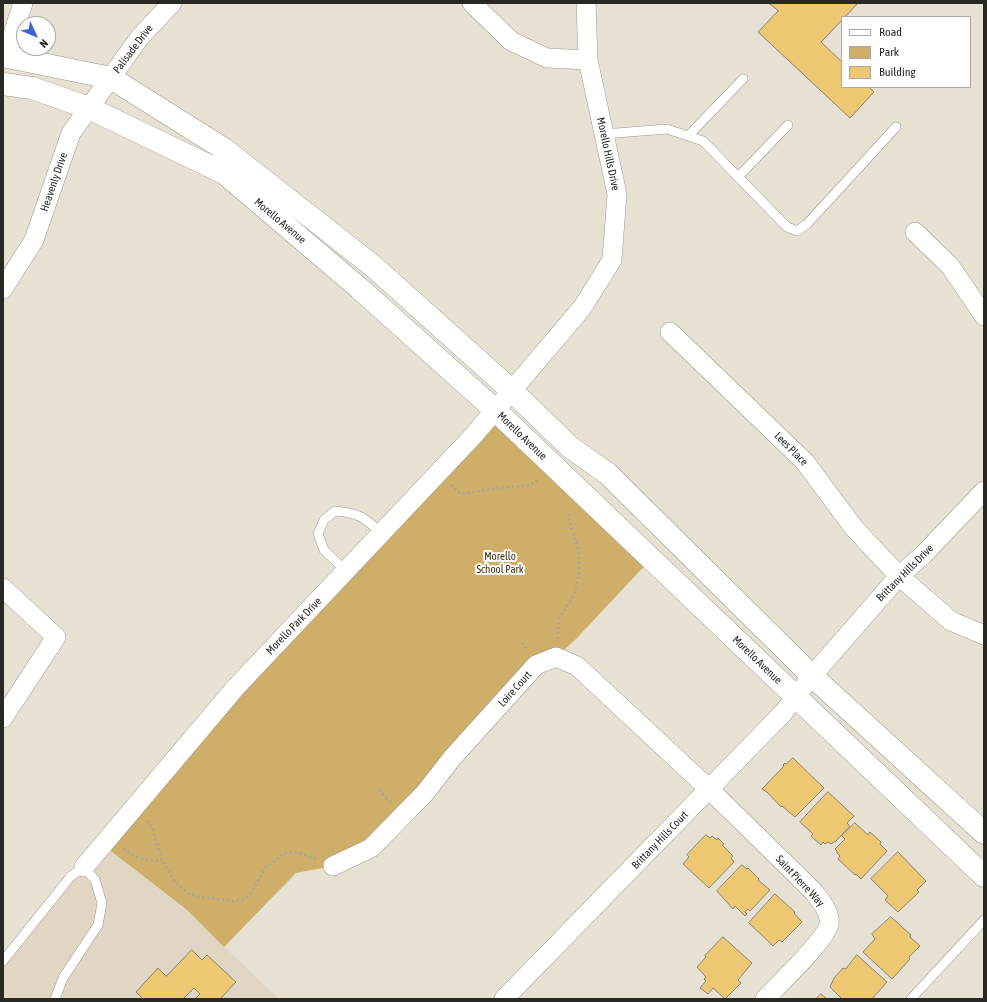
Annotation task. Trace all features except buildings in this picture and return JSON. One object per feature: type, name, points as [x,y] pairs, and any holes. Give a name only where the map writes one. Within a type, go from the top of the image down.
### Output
[{"type":"street","points":[[5,56],[23,3]]},
{"type":"street","name":"Palisade Drive","points":[[111,78],[140,36],[172,3]]},
{"type":"street","points":[[472,3],[511,41],[547,58],[588,60]]},
{"type":"street","name":"Morello Hills Drive","points":[[511,390],[582,308],[612,260],[617,194],[588,60],[586,3]]},
{"type":"street","name":"Morello Avenue","points":[[5,56],[111,78],[230,154],[373,266],[511,390],[570,447],[608,474],[812,676],[984,833]]},
{"type":"street","name":"Heavenly Drive","points":[[3,289],[34,240],[71,133],[111,78]]},
{"type":"street","name":"Morello Avenue","points":[[3,84],[32,88],[89,108],[224,173],[359,288],[494,410],[984,876]]},
{"type":"street","points":[[915,232],[950,266],[984,316]]},
{"type":"street","name":"Lees Place","points":[[670,332],[805,462],[854,528],[899,576],[951,621],[984,635]]},
{"type":"street","name":"Morello Park Drive","points":[[84,867],[236,686],[438,473],[511,390]]},
{"type":"street","name":"Brittany Hills Drive","points":[[812,676],[899,576],[923,555],[984,491]]},
{"type":"street","points":[[3,588],[56,637],[3,718]]},
{"type":"street","points":[[556,657],[576,666],[709,789]]},
{"type":"street","name":"Loire Court","points":[[333,866],[371,848],[424,794],[453,757],[536,665],[556,657]]},
{"type":"street","name":"Brittany Hills Court","points":[[504,999],[783,713],[812,676]]},
{"type":"street","name":"Saint Pierre Way","points":[[709,789],[812,890],[826,908],[829,924],[821,940],[765,999]]},
{"type":"lane","points":[[688,136],[743,79]]},
{"type":"lane","points":[[738,177],[788,125]]},
{"type":"lane","points":[[604,134],[668,129],[703,141],[787,227],[797,230],[807,224],[896,127]]},
{"type":"lane","points":[[346,571],[324,550],[318,534],[324,520],[335,511],[351,512],[365,518],[381,533]]},
{"type":"lane","points":[[3,961],[71,876],[84,867],[95,880],[102,903],[98,925],[63,978],[55,999]]},
{"type":"lane","points":[[911,999],[984,920]]},
{"type":"path","points":[[438,473],[461,494],[531,485],[552,465]]},
{"type":"path","points":[[556,657],[559,619],[575,593],[579,573],[579,553],[568,516],[586,497]]},
{"type":"path","points":[[134,808],[152,827],[162,861],[175,882],[189,894],[206,898],[233,901],[245,899],[251,893],[266,868],[285,853],[297,852],[333,866]]},
{"type":"path","points":[[111,836],[127,851],[143,859],[162,861]]},
{"type":"shaded area","points":[[103,845],[187,911],[279,999],[3,999],[3,961]]},
{"type":"green space","name":"Morello School Park","points":[[495,410],[651,559],[575,640],[556,657],[424,794],[333,866],[296,873],[224,947],[187,910],[103,845]]}]
